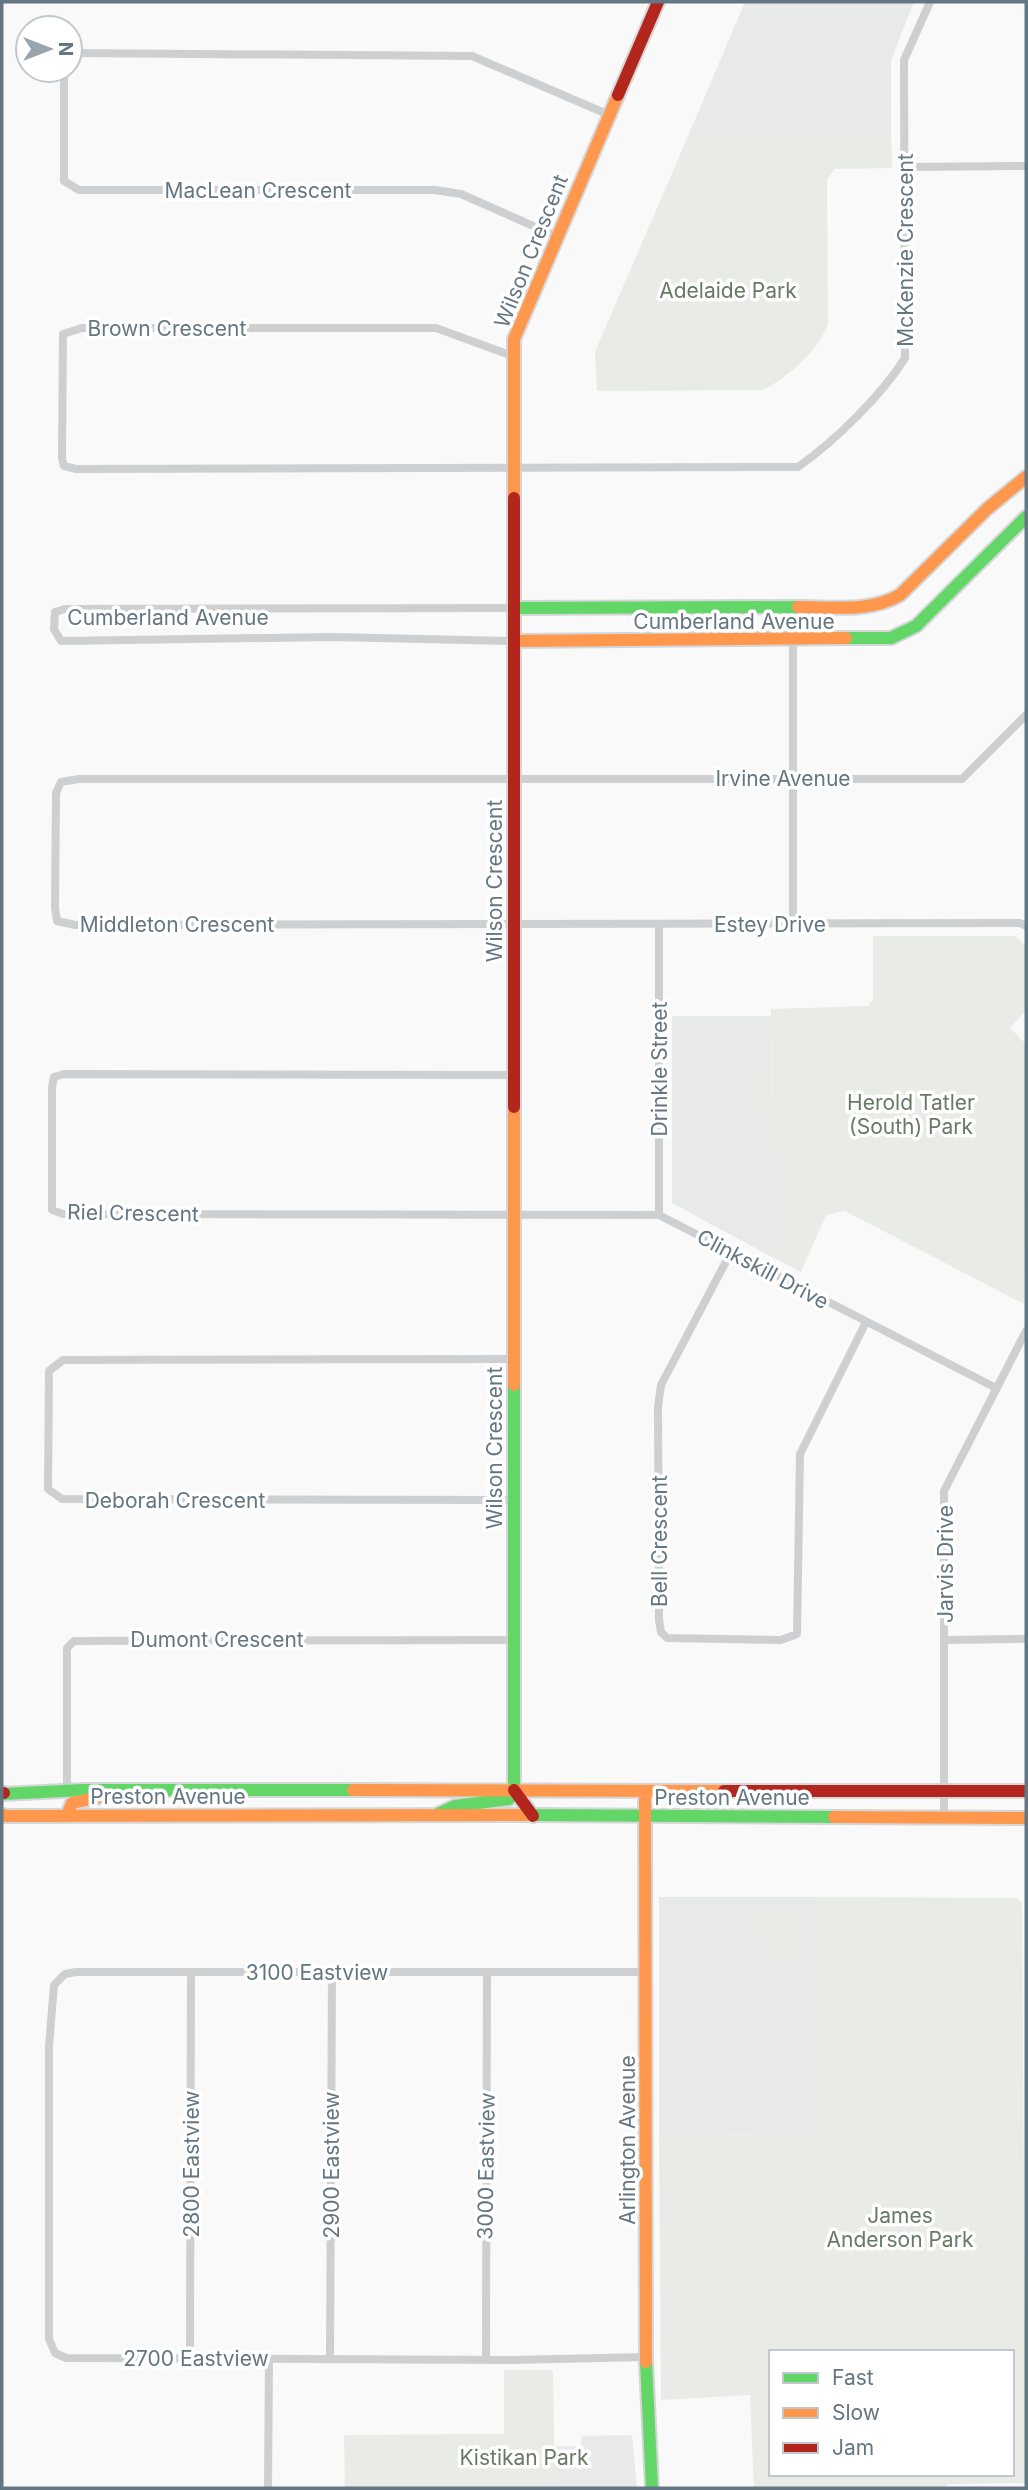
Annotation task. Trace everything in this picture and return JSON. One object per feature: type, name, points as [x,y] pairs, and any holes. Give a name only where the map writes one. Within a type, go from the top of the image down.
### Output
[{"type":"street","name":"Wilson Crescent","points":[[514,1790],[513,356],[515,332],[607,114],[658,2]]},
{"type":"street","name":"McKenzie Crescent","points":[[513,469],[798,467],[817,454],[894,376],[905,358],[905,60],[930,2]]},
{"type":"street","points":[[84,53],[472,56],[607,114]]},
{"type":"street","name":"MacLean Crescent","points":[[64,84],[64,181],[79,190],[435,190],[461,194],[556,236]]},
{"type":"street","points":[[905,167],[1026,166]]},
{"type":"street","name":"Brown Crescent","points":[[513,356],[436,328],[82,328],[63,334],[61,352],[64,466],[513,469]]},
{"type":"street","name":"Cumberland Avenue","points":[[1026,477],[986,509],[900,595],[886,603],[867,607],[65,609],[55,612],[54,629],[61,641],[332,637],[513,641],[794,641],[891,638],[916,626],[1026,517]]},
{"type":"street","points":[[793,606],[793,923]]},
{"type":"street","name":"Irvine Avenue","points":[[513,778],[962,779],[1026,715]]},
{"type":"street","name":"Middleton Crescent","points":[[513,778],[79,779],[61,782],[55,793],[57,921],[75,925],[513,924]]},
{"type":"street","name":"Estey Drive","points":[[513,924],[1024,922]]},
{"type":"street","name":"Drinkle Street","points":[[659,924],[659,1215]]},
{"type":"street","name":"Riel Crescent","points":[[513,1075],[64,1074],[54,1077],[52,1087],[52,1210],[63,1214],[514,1215]]},
{"type":"street","name":"Clinkskill Drive","points":[[514,1215],[659,1215],[996,1388]]},
{"type":"street","name":"Bell Crescent","points":[[730,1252],[661,1385],[658,1407],[659,1620],[661,1632],[667,1638],[787,1639],[797,1633],[800,1454],[866,1322]]},
{"type":"street","name":"Jarvis Drive","points":[[944,1817],[944,1491],[1026,1331]]},
{"type":"street","name":"Deborah Crescent","points":[[513,1359],[63,1360],[49,1371],[48,1489],[62,1499],[513,1500]]},
{"type":"street","points":[[945,1640],[1026,1639]]},
{"type":"street","name":"Dumont Crescent","points":[[67,1791],[67,1647],[74,1641],[514,1640]]},
{"type":"street","points":[[514,1790],[534,1816]]},
{"type":"street","name":"Preston Avenue","points":[[438,1814],[455,1806],[509,1799],[514,1790]]},
{"type":"street","name":"Preston Avenue","points":[[67,1815],[72,1802],[121,1791]]},
{"type":"street","name":"Arlington Avenue","points":[[645,1791],[646,2357],[652,2488]]},
{"type":"street","name":"Preston Avenue","points":[[3,1793],[1026,1791]]},
{"type":"street","name":"Preston Avenue","points":[[2,1816],[438,1814],[1026,1818]]},
{"type":"street","name":"2800 Eastview","points":[[190,2357],[191,1972]]},
{"type":"street","name":"2900 Eastview","points":[[330,2358],[331,1972]]},
{"type":"street","name":"3000 Eastview","points":[[486,2360],[487,1972]]},
{"type":"street","name":"3100 Eastview","points":[[48,2046],[54,1984],[65,1974],[647,1972]]},
{"type":"street","name":"2700 Eastview","points":[[48,2046],[49,2339],[55,2353],[66,2358],[486,2360],[646,2357]]},
{"type":"street","points":[[268,2488],[269,2358]]},
{"type":"shaded area","points":[[745,2],[914,2],[891,60],[891,132],[688,136]]},
{"type":"shaded area","points":[[672,1016],[771,1016],[772,1142],[782,1171],[782,1231],[772,1257],[672,1203]]},
{"type":"shaded area","points":[[659,1897],[817,1897],[819,2134],[659,2135]]},
{"type":"shaded area","points":[[632,2435],[637,2488],[555,2488],[554,2446],[581,2446],[582,2436]]},
{"type":"green space","name":"Adelaide Park","points":[[891,132],[892,168],[835,169],[827,180],[828,324],[817,344],[792,371],[763,390],[597,391],[595,352],[688,136]]},
{"type":"green space","name":"Herold Tatler (South) Park","points":[[873,936],[1015,936],[1026,946],[1026,1010],[1010,1028],[1026,1044],[1024,1304],[845,1211],[826,1215],[801,1272],[772,1257],[782,1231],[782,1171],[772,1142],[771,1009],[868,1006],[873,999]]},
{"type":"green space","points":[[751,1073],[766,1073],[766,1108],[750,1107]]},
{"type":"green space","name":"James Anderson Park","points":[[817,1897],[1016,1898],[1022,1903],[1026,2483],[948,2484],[945,2488],[754,2488],[750,2395],[661,2400],[659,2135],[818,2134]]},
{"type":"green space","points":[[805,1910],[806,1951],[796,1952],[796,1963],[769,1964],[769,1949],[759,1949],[759,1911]]},
{"type":"green space","name":"Kistikan Park","points":[[504,2370],[553,2370],[555,2488],[345,2488],[344,2435],[504,2434]]},
{"type":"traffic: fast","points":[[846,638],[891,638],[916,626],[1026,517]]},
{"type":"traffic: fast","points":[[514,608],[798,607]]},
{"type":"traffic: fast","points":[[438,1814],[455,1806],[509,1799],[514,1790],[514,1385]]},
{"type":"traffic: fast","points":[[2,1794],[83,1790],[353,1790]]},
{"type":"traffic: fast","points":[[532,1815],[834,1817]]},
{"type":"traffic: fast","points":[[646,2362],[652,2488]]},
{"type":"traffic: slow","points":[[514,498],[514,339],[618,95]]},
{"type":"traffic: slow","points":[[798,607],[863,607],[900,595],[987,509],[1026,477]]},
{"type":"traffic: slow","points":[[514,641],[846,638]]},
{"type":"traffic: slow","points":[[514,1107],[514,1385]]},
{"type":"traffic: slow","points":[[353,1790],[724,1791]]},
{"type":"traffic: slow","points":[[645,1791],[646,2362]]},
{"type":"traffic: slow","points":[[67,1815],[72,1803],[104,1796]]},
{"type":"traffic: slow","points":[[2,1816],[532,1815]]},
{"type":"traffic: slow","points":[[834,1817],[1026,1818]]},
{"type":"traffic: jam","points":[[618,95],[658,2]]},
{"type":"traffic: jam","points":[[514,498],[514,1107]]},
{"type":"traffic: jam","points":[[514,1790],[533,1816]]},
{"type":"traffic: jam","points":[[724,1791],[1026,1791]]}]
